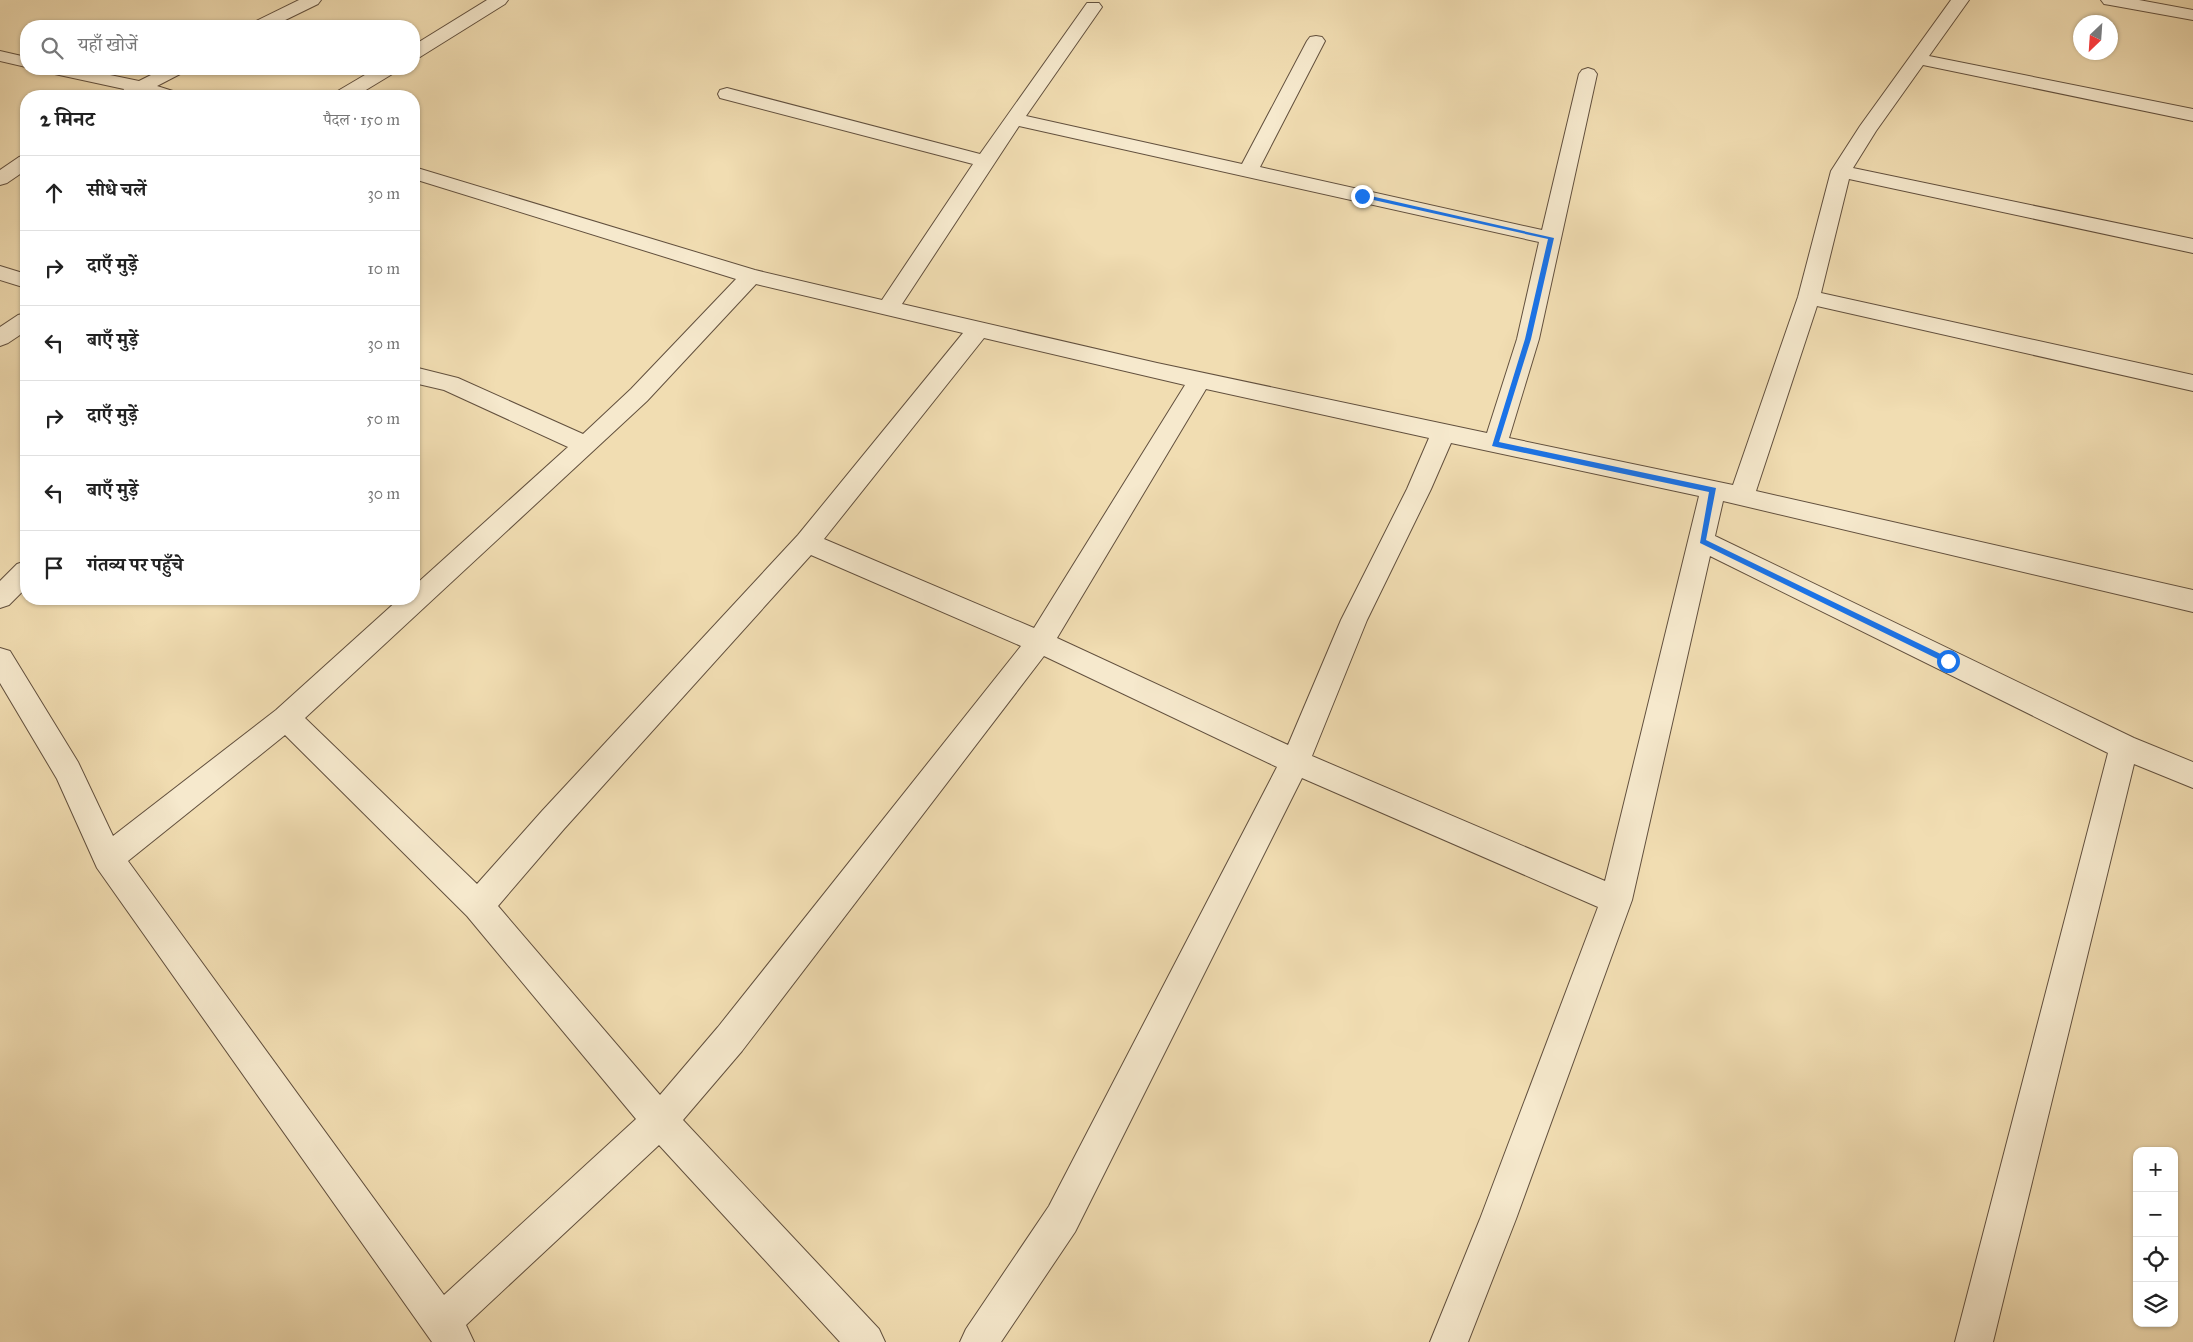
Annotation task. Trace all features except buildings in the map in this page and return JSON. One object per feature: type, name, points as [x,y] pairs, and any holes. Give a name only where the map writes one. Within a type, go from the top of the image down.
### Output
[{"type":"street","points":[[272,20],[312,0]]},
{"type":"street","points":[[420,49],[499,0]]},
{"type":"street","points":[[1449,1342],[1498,1219],[1616,900],[1702,541],[1727,494],[1810,297],[1841,171],[1867,130],[1960,0]]},
{"type":"street","points":[[2110,0],[2193,15]]},
{"type":"street","points":[[888,308],[1013,119],[1064,51],[1093,7]]},
{"type":"street","points":[[1248,171],[1316,41]]},
{"type":"street","points":[[0,56],[20,61]]},
{"type":"street","points":[[1919,59],[2193,116]]},
{"type":"street","points":[[1495,444],[1528,339],[1588,74]]},
{"type":"street","points":[[76,75],[126,90]]},
{"type":"street","points":[[137,90],[165,75]]},
{"type":"street","points":[[353,90],[378,75]]},
{"type":"street","points":[[727,94],[985,161]]},
{"type":"street","points":[[1013,119],[1551,238]]},
{"type":"street","points":[[0,178],[20,165]]},
{"type":"street","points":[[1841,171],[2193,246]]},
{"type":"street","points":[[420,180],[750,276],[1200,380],[1727,494],[2193,601]]},
{"type":"street","points":[[0,272],[20,279]]},
{"type":"street","points":[[420,596],[639,395],[750,276]]},
{"type":"street","points":[[1810,297],[2193,383]]},
{"type":"street","points":[[0,338],[20,324]]},
{"type":"street","points":[[478,906],[553,820],[807,542],[979,330]]},
{"type":"street","points":[[420,376],[450,384],[586,445]]},
{"type":"street","points":[[0,659],[68,771],[108,858],[448,1332],[660,1121],[730,1039],[1040,642],[1200,380]]},
{"type":"street","points":[[979,1342],[1062,1219],[1295,762],[1354,620],[1419,489],[1444,432]]},
{"type":"street","points":[[1702,541],[2124,747],[2193,775]]},
{"type":"street","points":[[807,542],[1040,642],[1295,762],[1616,900]]},
{"type":"street","points":[[0,598],[20,577]]},
{"type":"street","points":[[108,858],[286,718],[410,605]]},
{"type":"street","points":[[286,718],[478,906],[660,1121],[866,1342]]},
{"type":"street","points":[[1974,1342],[2124,747]]},
{"type":"route","points":[[1362,196],[1551,238],[1528,339],[1495,444],[1713,490],[1702,541],[1948,661]]}]
